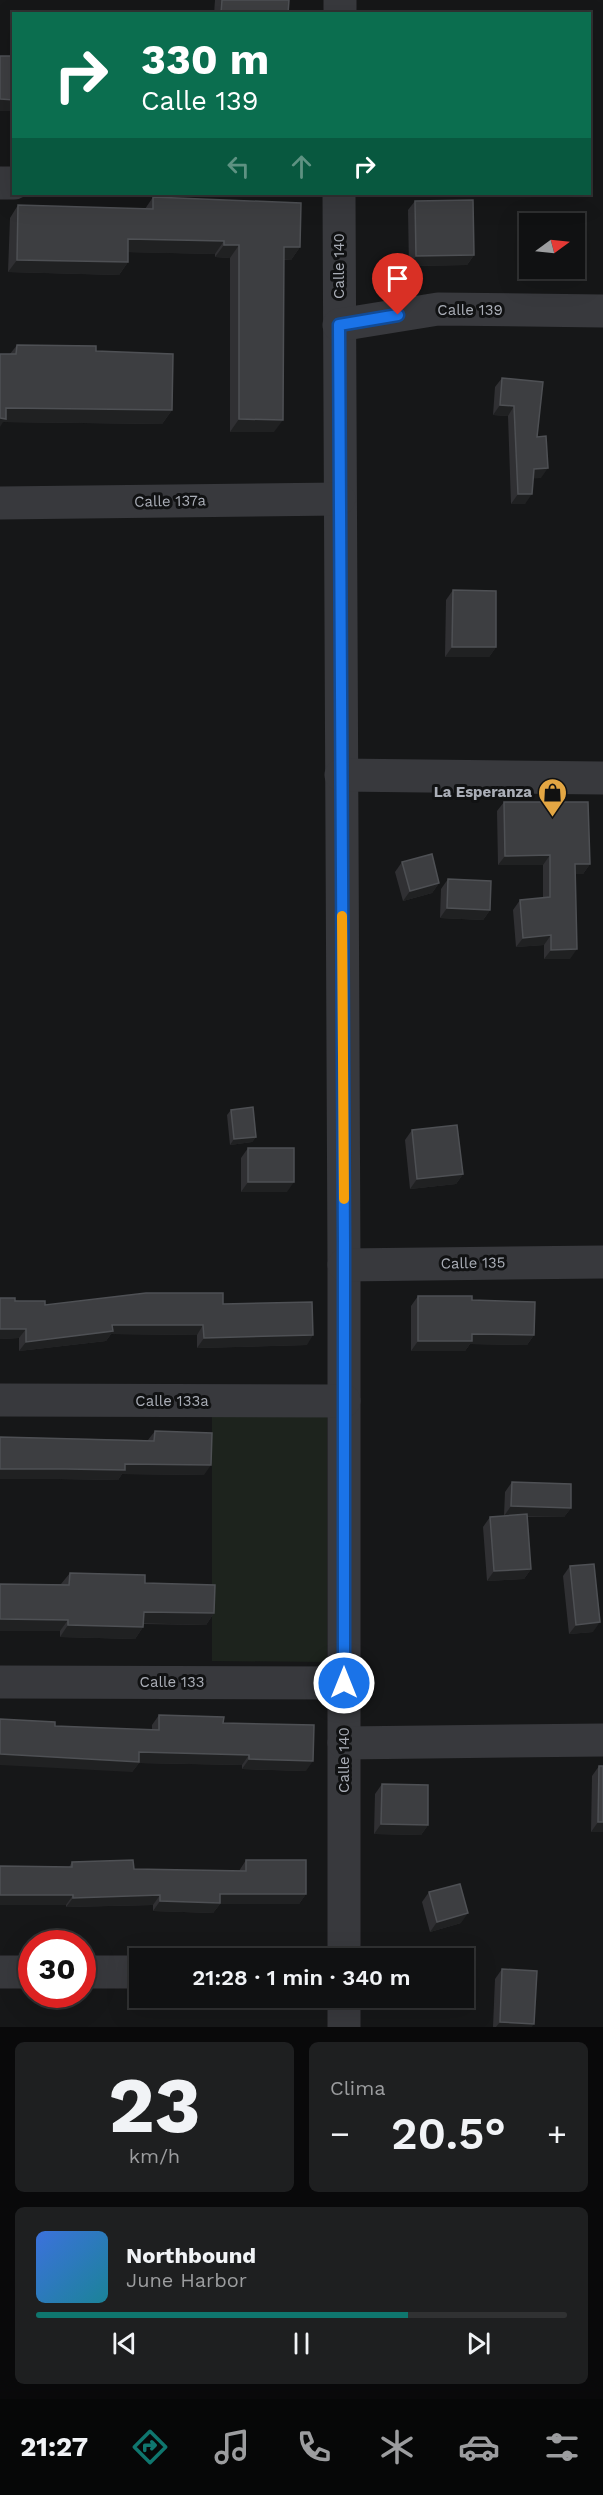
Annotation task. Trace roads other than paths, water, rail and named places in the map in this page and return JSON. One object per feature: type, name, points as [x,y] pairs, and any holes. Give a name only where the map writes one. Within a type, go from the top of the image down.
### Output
[{"type":"street","name":"Calle 140","points":[[339,195],[344,1265],[344,1948]]},
{"type":"street","name":"Calle 139","points":[[339,325],[438,309],[603,311]]},
{"type":"street","name":"Calle 137a","points":[[0,503],[339,499]]},
{"type":"street","points":[[341,776],[603,778]]},
{"type":"street","name":"Calle 135","points":[[344,1265],[603,1262]]},
{"type":"street","name":"Calle 133a","points":[[0,1400],[344,1401]]},
{"type":"street","name":"Calle 133","points":[[0,1682],[344,1683]]},
{"type":"street","points":[[344,1743],[603,1740]]},
{"type":"street","points":[[0,1972],[18,1972]]},
{"type":"street","points":[[96,1972],[129,1972]]},
{"type":"street","points":[[344,2008],[344,2027]]},
{"type":"place","name":"La Esperanza","points":[[553,818]]}]
